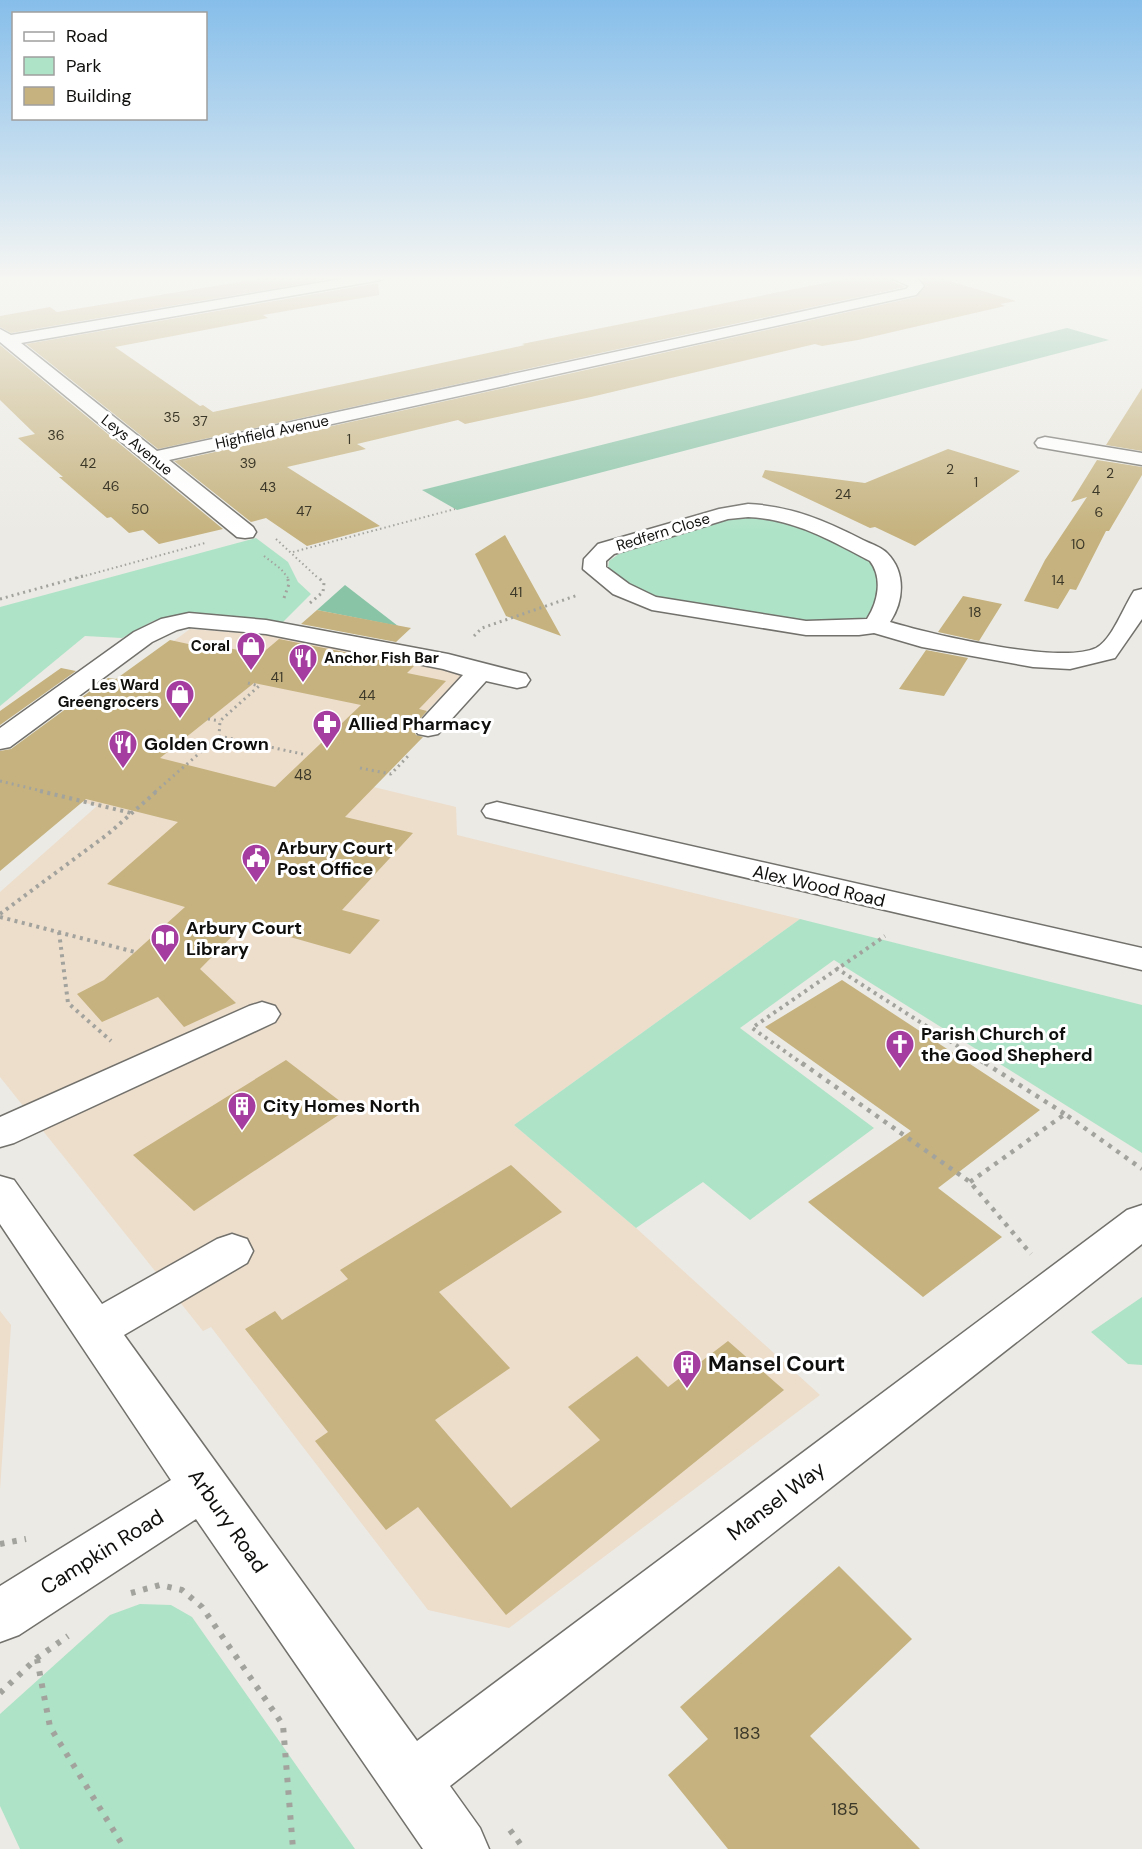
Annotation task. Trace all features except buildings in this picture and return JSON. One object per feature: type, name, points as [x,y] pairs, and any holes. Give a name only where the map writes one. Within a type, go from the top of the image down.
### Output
[{"type":"street","name":"Leys Avenue","points":[[35,362],[245,532]]},
{"type":"street","name":"Highfield Avenue","points":[[153,458],[590,362]]},
{"type":"street","points":[[1045,443],[1142,459]]},
{"type":"street","name":"Redfern Close","points":[[875,625],[886,612],[890,581],[886,564],[878,556],[796,516],[778,511],[742,510],[726,513],[606,549],[595,559],[594,568],[610,584],[633,597],[652,603],[806,628],[859,628],[875,625],[922,640],[1033,659],[1070,662],[1106,653],[1125,629],[1142,596]]},
{"type":"street","points":[[0,741],[154,630],[170,624],[198,620],[273,628],[448,662],[517,680]]},
{"type":"street","points":[[428,728],[480,672]]},
{"type":"street","name":"Alex Wood Road","points":[[497,811],[1142,959]]},
{"type":"street","points":[[0,1133],[262,1014]]},
{"type":"street","name":"Arbury Road","points":[[0,1191],[203,1487],[459,1849]]},
{"type":"street","name":"Mansel Way","points":[[410,1780],[1058,1287],[1139,1228]]},
{"type":"street","points":[[96,1329],[232,1251]]},
{"type":"street","name":"Campkin Road","points":[[0,1616],[203,1487]]},
{"type":"path","points":[[292,552],[455,509]]},
{"type":"path","points":[[245,532],[251,544],[284,571],[290,582],[290,590],[273,628]]},
{"type":"path","points":[[0,599],[245,532],[274,537],[324,583],[323,592],[273,628]]},
{"type":"path","points":[[448,662],[482,628],[610,584]]},
{"type":"path","points":[[0,915],[108,834],[219,736],[220,721],[259,686],[248,683]]},
{"type":"path","points":[[208,719],[220,721]]},
{"type":"path","points":[[219,736],[307,756]]},
{"type":"path","points":[[360,768],[391,774]]},
{"type":"path","points":[[0,781],[131,813]]},
{"type":"path","points":[[0,915],[135,952]]},
{"type":"path","points":[[59,932],[68,1003],[142,1068]]},
{"type":"path","points":[[891,933],[836,968],[752,1028],[970,1182],[1058,1287]]},
{"type":"path","points":[[836,968],[1065,1114],[1142,1169]]},
{"type":"path","points":[[970,1182],[1065,1114]]},
{"type":"path","points":[[120,1599],[160,1584],[182,1590],[202,1606],[283,1725],[293,1849]]},
{"type":"path","points":[[0,1693],[37,1658],[77,1629]]},
{"type":"path","points":[[37,1658],[50,1727],[125,1849]]},
{"type":"shaded area","points":[[190,629],[280,636],[463,674],[357,783],[456,807],[457,835],[800,919],[514,1125],[636,1228],[820,1395],[509,1628],[428,1610],[211,1327],[203,1331],[0,1077],[0,892],[97,806],[0,779],[0,770]]},
{"type":"shaded area","points":[[0,1311],[11,1325],[0,1490]]},
{"type":"green space","points":[[930,362],[1024,362],[457,510],[422,490]]},
{"type":"green space","points":[[738,514],[796,521],[870,557],[880,567],[876,610],[870,616],[859,620],[826,625],[650,597],[612,576],[608,568],[609,561],[620,553]]},
{"type":"green space","points":[[256,538],[288,562],[298,582],[311,594],[281,624],[203,614],[153,621],[122,638],[85,636],[0,706],[0,607]]},
{"type":"green space","points":[[345,585],[398,626],[317,610]]},
{"type":"green space","points":[[800,919],[1142,1005],[1142,1153],[834,960],[740,1028],[874,1128],[750,1220],[703,1182],[636,1228],[514,1125]]},
{"type":"green space","points":[[1142,1297],[1142,1365],[1128,1364],[1091,1332]]},
{"type":"green space","points":[[140,1604],[171,1605],[192,1617],[355,1849],[20,1849],[0,1806],[0,1714],[110,1615]]},
{"type":"place","name":"Coral","points":[[251,672]]},
{"type":"place","name":"Anchor Fish Bar","points":[[303,684]]},
{"type":"place","name":"Les Ward Greengrocers","points":[[180,720]]},
{"type":"place","name":"Allied Pharmacy","points":[[327,750]]},
{"type":"place","name":"Golden Crown","points":[[123,770]]},
{"type":"place","name":"Arbury Court Post Office","points":[[256,884]]},
{"type":"place","name":"Arbury Court Library","points":[[165,964]]},
{"type":"place","name":"Parish Church of the Good Shepherd","points":[[900,1070]]},
{"type":"place","name":"City Homes North","points":[[242,1132]]},
{"type":"place","name":"Mansel Court","points":[[687,1390]]}]
